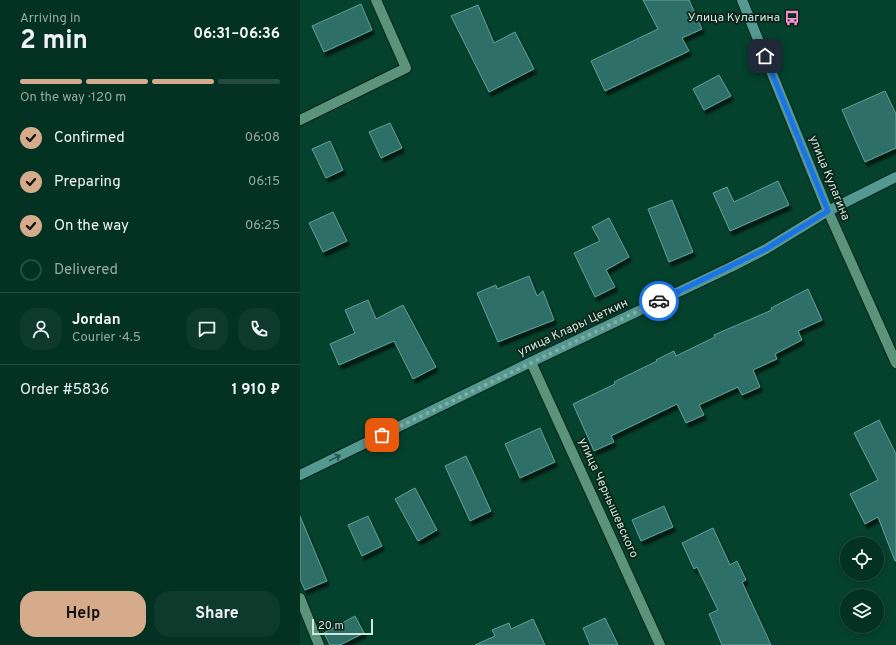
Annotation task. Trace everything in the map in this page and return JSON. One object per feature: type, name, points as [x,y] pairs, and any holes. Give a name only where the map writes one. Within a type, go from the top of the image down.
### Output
[{"type":"main road","name":"улица Кулагина","points":[[742,0],[828,211]]},
{"type":"main road","name":"улица Клары Цеткин","points":[[300,475],[531,362],[738,264],[766,249],[828,211],[896,177]]},
{"type":"street","points":[[300,120],[406,68],[376,0]]},
{"type":"street","name":"улица Кулагина","points":[[828,211],[896,364]]},
{"type":"street","name":"улица Чернышевского","points":[[531,362],[660,645]]},
{"type":"street","points":[[300,598],[319,645]]},
{"type":"building","points":[[643,0],[689,0],[702,29],[682,38],[689,51],[605,91],[591,61],[658,29]]},
{"type":"building","points":[[361,4],[372,30],[324,52],[312,26]]},
{"type":"building","points":[[478,5],[494,43],[515,32],[534,69],[489,92],[451,16]]},
{"type":"building","points":[[719,75],[731,96],[704,110],[693,89]]},
{"type":"building","points":[[885,91],[896,114],[896,148],[865,162],[842,110]]},
{"type":"building","points":[[390,123],[402,148],[381,158],[369,132]]},
{"type":"building","points":[[330,141],[343,170],[326,178],[312,149]]},
{"type":"building","points":[[778,181],[789,205],[730,231],[713,193],[727,187],[734,202]]},
{"type":"building","points":[[672,200],[693,252],[669,262],[648,209]]},
{"type":"building","points":[[333,212],[347,241],[323,252],[309,223]]},
{"type":"building","points":[[609,218],[629,257],[606,270],[615,287],[595,297],[574,253],[600,241],[592,227]]},
{"type":"building","points":[[529,276],[537,296],[543,291],[554,320],[498,342],[477,293],[496,285],[497,289]]},
{"type":"building","points":[[808,289],[822,320],[798,331],[802,340],[775,354],[777,359],[753,370],[760,387],[742,395],[738,387],[699,405],[704,415],[686,423],[677,404],[611,436],[614,442],[594,451],[573,404],[615,384],[614,382],[674,351],[676,356],[715,337],[714,335],[772,310],[771,308]]},
{"type":"building","points":[[368,300],[376,319],[403,305],[436,367],[413,379],[394,341],[339,365],[330,344],[355,333],[345,310]]},
{"type":"building","points":[[879,420],[896,454],[896,561],[878,517],[865,524],[850,494],[878,480],[854,433]]},
{"type":"building","points":[[540,428],[555,462],[520,478],[505,444]]},
{"type":"building","points":[[466,456],[491,511],[470,521],[445,466]]},
{"type":"building","points":[[415,488],[437,530],[418,541],[395,499]]},
{"type":"building","points":[[664,506],[673,527],[641,541],[632,520]]},
{"type":"building","points":[[300,516],[327,581],[305,590],[300,579]]},
{"type":"building","points":[[368,516],[382,546],[362,556],[348,525]]},
{"type":"building","points":[[713,528],[730,565],[737,561],[746,580],[742,582],[771,645],[722,645],[709,614],[718,610],[697,567],[694,569],[682,543]]},
{"type":"building","points":[[355,616],[364,633],[340,645],[330,645],[324,633]]},
{"type":"building","points":[[605,618],[618,645],[590,645],[583,628]]},
{"type":"building","points":[[533,619],[545,645],[475,645],[495,636],[492,630],[509,623],[511,629]]},
{"type":"way so far","points":[[382,435],[659,301]]},
{"type":"place","name":"Улица Кулагина","points":[[792,18]]},
{"type":"route","points":[[659,301],[766,249],[828,211],[765,56]]}]
